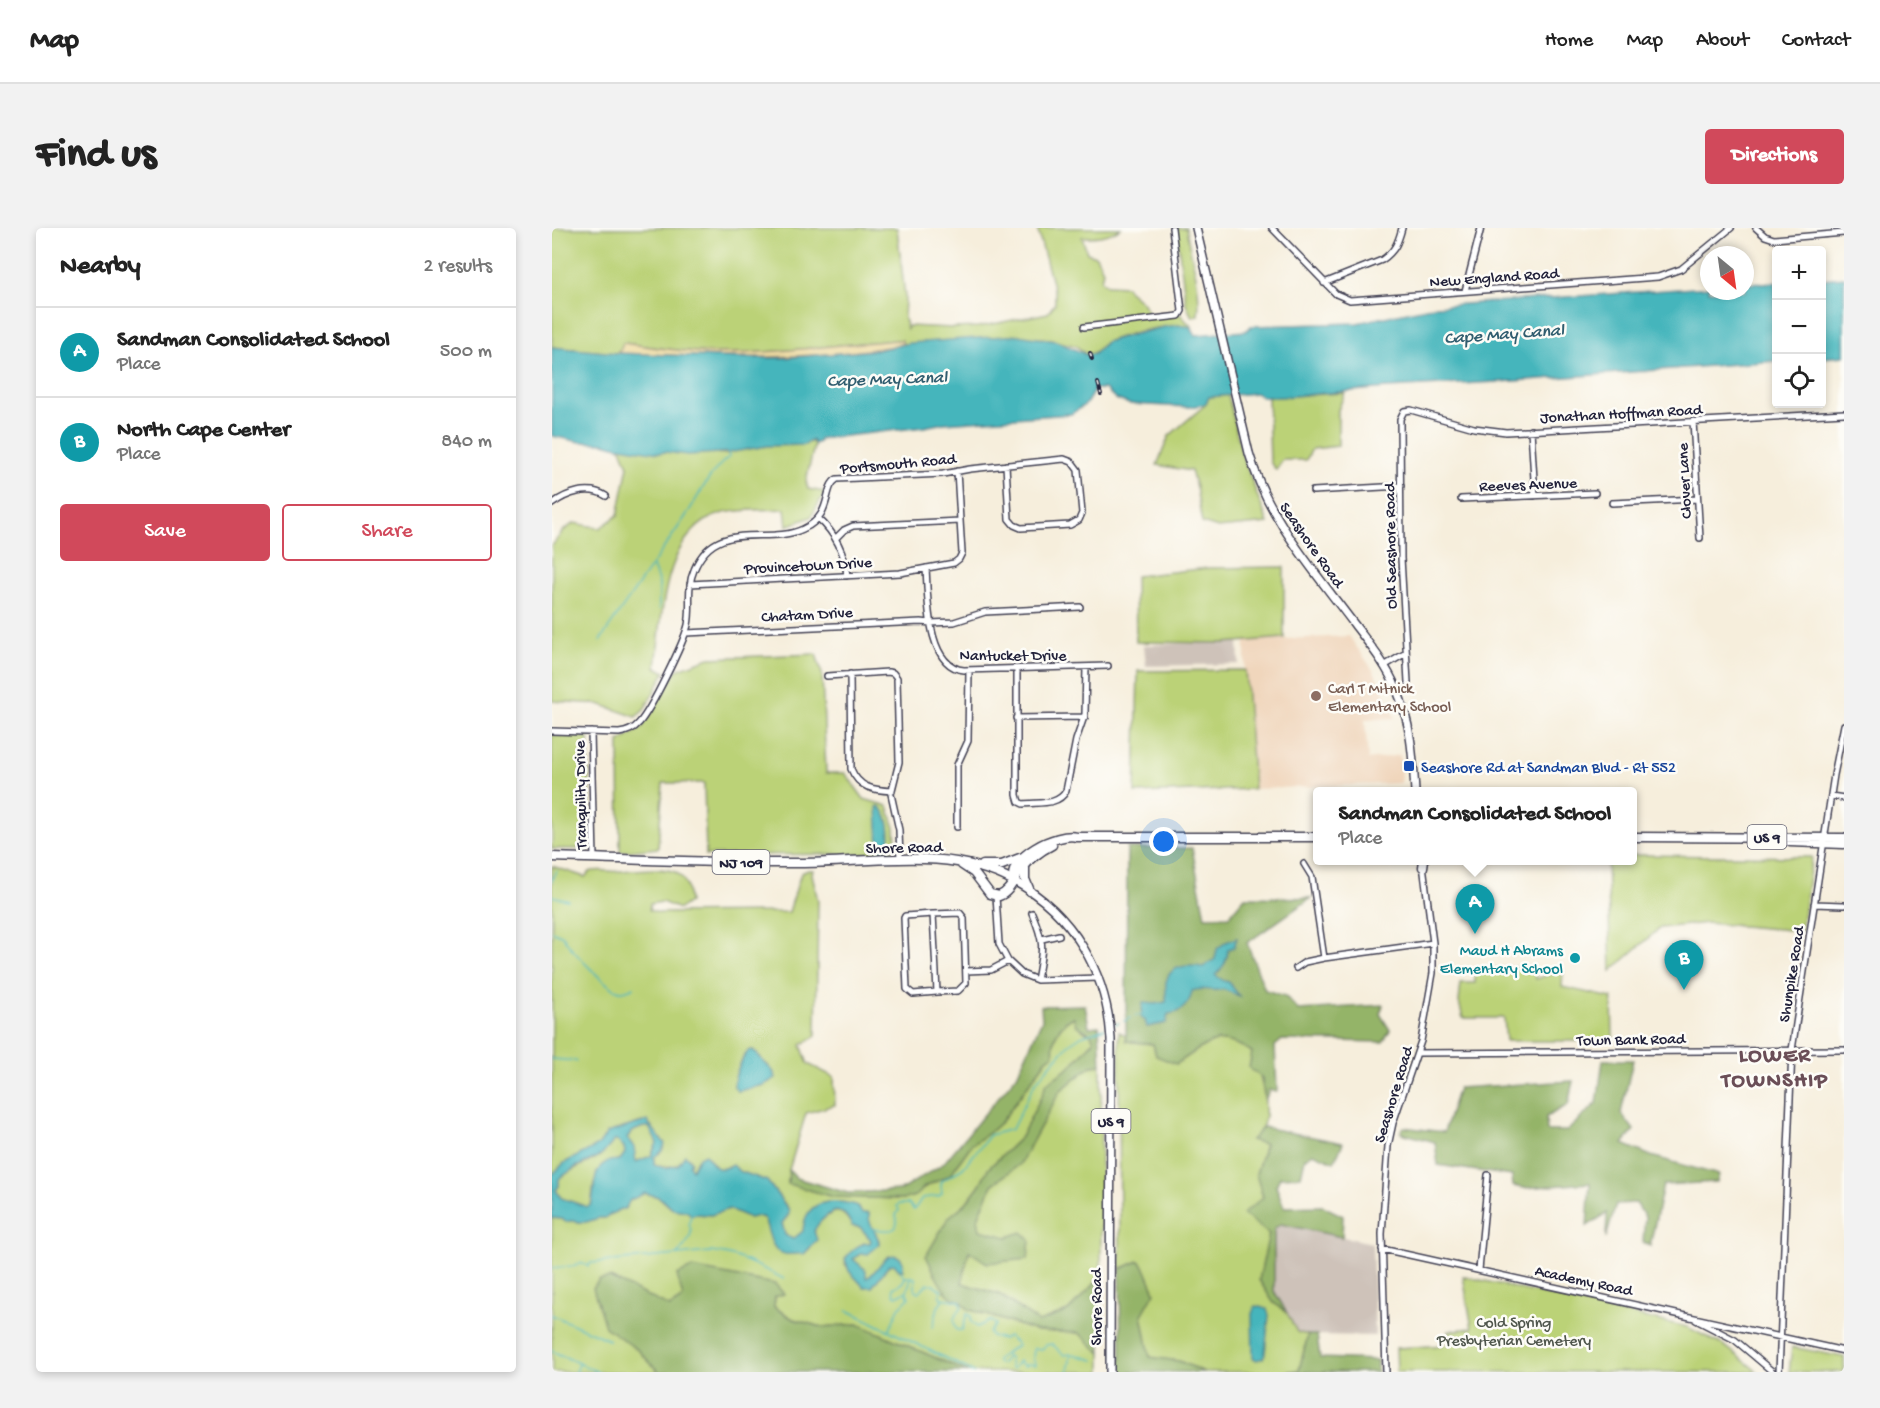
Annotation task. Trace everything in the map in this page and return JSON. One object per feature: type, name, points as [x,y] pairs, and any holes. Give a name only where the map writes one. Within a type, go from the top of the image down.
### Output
[{"type":"highway","points":[[975,866],[1007,864],[1051,840],[1071,836],[1313,837]]},
{"type":"highway","points":[[957,861],[974,873],[990,894],[996,896],[1005,893],[1024,866],[1035,855],[1050,846],[1077,837]]},
{"type":"highway","name":"US 9","points":[[1637,837],[1825,840],[1844,838]]},
{"type":"highway","name":"US 9","points":[[1825,840],[1844,844]]},
{"type":"highway","points":[[1014,881],[1013,872],[1030,852]]},
{"type":"highway","name":"Shore Road","points":[[552,857],[800,863],[937,859],[975,866],[1014,881]]},
{"type":"highway","points":[[1024,866],[1024,879],[1030,891]]},
{"type":"main road","name":"Seashore Road","points":[[1196,228],[1253,468],[1270,507],[1287,535],[1384,666],[1400,697],[1411,736],[1415,787]]},
{"type":"main road","name":"Shore Road","points":[[1014,881],[1048,905],[1069,926],[1086,950],[1099,978],[1108,1007],[1111,1039],[1110,1372]]},
{"type":"street","points":[[1084,327],[1179,316],[1182,311],[1172,228]]},
{"type":"street","name":"New England Road","points":[[1272,228],[1324,283],[1340,297],[1350,300],[1665,276],[1689,264],[1731,228]]},
{"type":"street","points":[[1324,283],[1390,255],[1398,243],[1402,228]]},
{"type":"street","points":[[1465,291],[1481,228]]},
{"type":"street","points":[[1756,228],[1765,236],[1774,239],[1844,233]]},
{"type":"street","name":"Jonathan Hoffman Road","points":[[1402,413],[1410,410],[1487,430],[1506,432],[1844,413]]},
{"type":"street","name":"Old Seashore Road","points":[[1402,413],[1400,419],[1401,558],[1408,682]]},
{"type":"street","name":"Clover Lane","points":[[1693,422],[1700,538]]},
{"type":"street","points":[[1531,430],[1535,496]]},
{"type":"street","name":"Portsmouth Road","points":[[819,518],[828,501],[830,486],[837,479],[957,471],[1006,465],[1064,459],[1072,462],[1076,467],[1082,513],[1079,520],[1070,525],[1021,528],[1014,525],[1009,519],[1006,465]]},
{"type":"street","points":[[836,538],[844,530],[853,526],[960,521],[957,471]]},
{"type":"street","points":[[1313,491],[1401,486]]},
{"type":"street","points":[[552,504],[579,492],[594,491],[606,496]]},
{"type":"street","name":"Reeves Avenue","points":[[1461,499],[1595,493]]},
{"type":"street","points":[[1612,502],[1697,499]]},
{"type":"street","points":[[552,731],[624,732],[638,724],[686,633],[690,584],[694,570],[711,548],[724,540],[740,536],[799,531],[819,518],[836,538],[845,558],[847,576]]},
{"type":"street","name":"Provincetown Drive","points":[[690,584],[900,573],[954,563],[962,552],[960,521]]},
{"type":"street","name":"Nantucket Drive","points":[[926,568],[930,624],[946,663],[955,669],[1108,666]]},
{"type":"street","name":"Chatam Drive","points":[[686,633],[921,622],[930,624],[965,620],[985,612],[1080,607]]},
{"type":"street","points":[[1384,666],[1406,653]]},
{"type":"street","points":[[1017,669],[1017,795],[1022,806],[1055,801],[1065,795],[1076,740],[1084,717],[1086,667]]},
{"type":"street","points":[[957,827],[957,765],[968,741],[969,670]]},
{"type":"street","points":[[827,676],[888,672],[893,673],[897,678],[899,762],[892,790],[893,807],[899,830],[900,860]]},
{"type":"street","points":[[850,674],[851,769],[856,779],[865,787],[892,790]]},
{"type":"street","points":[[1016,718],[1084,717]]},
{"type":"street","name":"Shunpike Road","points":[[1779,1372],[1792,1050],[1844,725]]},
{"type":"street","name":"Tranquility Drive","points":[[591,732],[594,858]]},
{"type":"street","points":[[1831,796],[1844,798]]},
{"type":"street","points":[[1304,864],[1312,877],[1324,958]]},
{"type":"street","name":"Seashore Road","points":[[1386,1372],[1382,1249],[1390,1134],[1418,1053],[1428,1011],[1433,974],[1433,943],[1423,865]]},
{"type":"street","points":[[996,896],[998,939],[1008,961],[1022,974],[1037,980],[1099,978]]},
{"type":"street","points":[[1814,904],[1844,905]]},
{"type":"street","points":[[1032,913],[1043,948],[1037,980]]},
{"type":"street","points":[[933,914],[937,992]]},
{"type":"street","points":[[963,915],[966,971],[966,983],[961,990],[913,994],[908,992],[905,916],[963,915]]},
{"type":"street","points":[[1042,939],[1059,935]]},
{"type":"street","points":[[1296,969],[1305,962],[1324,958],[1433,943]]},
{"type":"street","points":[[966,971],[992,970],[1008,961]]},
{"type":"street","name":"Town Bank Road","points":[[1418,1053],[1844,1050]]},
{"type":"street","points":[[1479,1270],[1488,1175]]},
{"type":"street","name":"Academy Road","points":[[1382,1249],[1844,1351]]},
{"type":"street","points":[[1686,1316],[1735,1340],[1773,1372]]},
{"type":"shaded area","name":"Carl T Mitnick Elementary School","points":[[1349,636],[1375,673],[1395,718],[1365,720],[1368,760],[1400,755],[1401,783],[1254,789],[1245,641]]},
{"type":"shaded area","points":[[1238,642],[1239,664],[1146,666],[1144,645]]},
{"type":"shaded area","points":[[1281,1224],[1372,1243],[1375,1336],[1308,1335],[1297,1332],[1274,1291],[1274,1229]]},
{"type":"green space","points":[[552,228],[897,228],[905,297],[904,318],[907,330],[908,326],[978,327],[1048,313],[1055,303],[1055,294],[1037,228],[1121,228],[1102,236],[1082,237],[1087,253],[1096,256],[1103,270],[1101,281],[1107,285],[1126,286],[1142,302],[1150,315],[1177,311],[1192,327],[1161,327],[1129,334],[1106,342],[1087,355],[1076,346],[1043,338],[902,344],[902,340],[742,353],[695,352],[623,343],[621,349],[616,353],[552,347]]},
{"type":"green space","points":[[1176,228],[1186,228],[1197,282],[1198,315],[1192,317],[1186,304]]},
{"type":"green space","points":[[1345,393],[1338,410],[1338,446],[1312,449],[1306,460],[1283,460],[1276,470],[1270,462],[1268,397]]},
{"type":"green space","points":[[1228,395],[1242,455],[1268,523],[1218,528],[1202,523],[1191,471],[1157,465],[1169,436],[1206,404],[1209,397]]},
{"type":"green space","points":[[815,442],[806,481],[808,489],[825,492],[811,517],[787,526],[785,509],[727,512],[701,524],[686,539],[668,579],[660,625],[656,667],[665,672],[644,710],[636,717],[599,704],[552,701],[552,546],[563,531],[574,523],[600,528],[618,515],[628,466],[620,446],[726,454],[763,443]]},
{"type":"green space","points":[[1284,567],[1284,638],[1224,643],[1136,642],[1135,576],[1209,568]]},
{"type":"green space","points":[[816,654],[822,674],[826,773],[845,773],[864,799],[888,806],[895,828],[896,847],[889,846],[878,806],[879,847],[882,850],[889,847],[894,854],[706,855],[704,783],[663,783],[658,848],[620,852],[619,742],[642,728],[676,670],[709,658]]},
{"type":"green space","points":[[1245,670],[1254,789],[1135,793],[1138,671]]},
{"type":"green space","points":[[552,735],[588,737],[590,833],[587,849],[552,849]]},
{"type":"green space","points":[[1127,848],[1192,848],[1205,917],[1229,916],[1245,897],[1311,898],[1247,943],[1265,990],[1285,996],[1298,1010],[1383,1005],[1380,1014],[1390,1030],[1383,1042],[1282,1040],[1275,1046],[1277,1091],[1269,1090],[1265,1101],[1262,1078],[1249,1068],[1252,1052],[1239,1045],[1220,1041],[1212,1042],[1176,1064],[1156,1056],[1153,1044],[1126,1041]]},
{"type":"green space","points":[[1637,855],[1812,857],[1801,931],[1707,923],[1660,928],[1611,971],[1607,865],[1637,865]]},
{"type":"green space","points":[[552,866],[585,877],[589,872],[597,870],[658,869],[677,873],[685,882],[689,902],[679,909],[662,902],[650,904],[649,910],[659,913],[789,912],[801,873],[813,870],[818,901],[816,1036],[801,1045],[808,1064],[834,1077],[835,1105],[806,1113],[789,1170],[788,1183],[833,1197],[906,1199],[917,1195],[925,1187],[950,1175],[971,1145],[1002,1121],[1047,1059],[1054,1054],[1055,1037],[1061,1027],[1074,1017],[1083,1031],[1091,1034],[1094,1041],[1070,1067],[1046,1084],[1021,1137],[988,1169],[966,1203],[948,1218],[955,1300],[961,1301],[968,1309],[1037,1331],[1079,1333],[1101,1353],[1101,1372],[968,1372],[858,1324],[822,1327],[793,1319],[774,1307],[775,1297],[683,1298],[669,1307],[610,1278],[606,1327],[638,1350],[659,1372],[552,1372],[552,1218],[566,1222],[582,1222],[605,1218],[620,1209],[625,1209],[630,1200],[645,1193],[659,1197],[671,1208],[686,1211],[692,1215],[711,1215],[729,1209],[750,1218],[757,1216],[764,1218],[773,1245],[804,1254],[815,1243],[817,1225],[830,1214],[838,1212],[847,1218],[852,1226],[860,1227],[871,1240],[870,1243],[857,1247],[846,1257],[845,1264],[861,1284],[872,1287],[889,1265],[894,1264],[900,1271],[903,1270],[903,1265],[896,1256],[889,1256],[871,1277],[866,1278],[864,1269],[853,1259],[879,1243],[879,1240],[868,1221],[869,1213],[862,1213],[856,1205],[829,1202],[814,1207],[805,1221],[804,1231],[793,1239],[785,1235],[782,1223],[788,1216],[788,1208],[767,1181],[739,1171],[731,1165],[723,1169],[716,1168],[707,1156],[697,1160],[692,1169],[688,1157],[672,1166],[654,1164],[654,1157],[661,1152],[664,1142],[651,1125],[642,1122],[607,1133],[599,1145],[564,1163],[552,1175]],"holes":[[[744,1056],[761,1058],[768,1065],[764,1085],[738,1091],[736,1074]]]},
{"type":"green space","points":[[1533,966],[1536,979],[1563,970],[1562,987],[1612,998],[1613,1041],[1506,1041],[1504,1018],[1463,1018],[1459,1002],[1461,983],[1475,983],[1475,970]]},
{"type":"green space","points":[[1085,1005],[1089,1027],[1099,1026],[1101,1065],[1091,1066],[1060,1091],[1020,1164],[992,1185],[978,1218],[980,1230],[1007,1237],[1022,1232],[1030,1240],[1028,1259],[987,1263],[969,1251],[962,1283],[998,1294],[1039,1322],[1068,1311],[1101,1277],[1101,1353],[1079,1333],[1037,1331],[968,1309],[961,1301],[954,1299],[944,1290],[926,1256],[948,1218],[966,1203],[988,1169],[1021,1137],[1046,1084],[1070,1067],[1094,1041],[1091,1034],[1076,1025],[1074,1017],[1061,1027],[1055,1037],[1054,1054],[1047,1059],[1002,1121],[971,1145],[950,1175],[925,1186],[917,1195],[906,1199],[833,1197],[788,1184],[789,1170],[796,1178],[848,1193],[901,1190],[943,1164],[1017,1075],[1042,1020],[1041,1006]]},
{"type":"green space","points":[[1119,1032],[1126,1035],[1126,1041],[1153,1044],[1176,1064],[1212,1042],[1229,1042],[1252,1052],[1265,1102],[1264,1122],[1251,1140],[1265,1144],[1256,1174],[1263,1197],[1269,1234],[1273,1302],[1287,1313],[1297,1332],[1308,1335],[1299,1370],[1204,1372],[1179,1361],[1150,1358],[1142,1315],[1139,1261],[1120,1269]]},
{"type":"green space","points":[[1603,1060],[1633,1060],[1621,1113],[1634,1130],[1623,1144],[1651,1156],[1719,1175],[1717,1182],[1663,1185],[1650,1246],[1643,1242],[1645,1217],[1636,1203],[1616,1204],[1606,1238],[1607,1213],[1587,1226],[1590,1183],[1524,1188],[1513,1186],[1512,1176],[1438,1165],[1435,1142],[1401,1133],[1403,1127],[1444,1132],[1458,1088],[1573,1081],[1568,1105],[1546,1117],[1547,1131],[1567,1131],[1597,1103]]},
{"type":"green space","points":[[1101,1065],[1101,1277],[1068,1311],[1039,1322],[999,1294],[961,1283],[969,1251],[1007,1238],[979,1230],[978,1218],[992,1185],[1020,1164],[1060,1091],[1091,1066]]},
{"type":"green space","points":[[649,1127],[657,1143],[651,1156],[635,1162],[634,1147],[627,1138],[631,1132]]},
{"type":"green space","points":[[1263,1127],[1343,1143],[1334,1162],[1313,1153],[1305,1158],[1301,1176],[1280,1177],[1276,1186],[1284,1207],[1323,1206],[1343,1216],[1342,1237],[1281,1224],[1274,1229],[1274,1291],[1287,1313],[1273,1302],[1259,1280],[1269,1234],[1243,1214],[1263,1197],[1256,1174],[1265,1144],[1251,1140]]},
{"type":"green space","points":[[614,1141],[624,1147],[625,1153],[621,1159],[602,1165],[594,1183],[591,1205],[587,1207],[561,1198],[556,1190],[559,1180],[601,1155]]},
{"type":"green space","points":[[1139,1261],[1144,1266],[1155,1292],[1142,1315],[1150,1357],[1179,1361],[1204,1372],[1121,1372],[1120,1269]]},
{"type":"green space","points":[[692,1268],[775,1284],[784,1294],[775,1297],[774,1307],[793,1319],[822,1327],[858,1324],[968,1372],[659,1372],[638,1350],[605,1327],[593,1288],[599,1280],[610,1278],[670,1307],[683,1298],[677,1275]]},
{"type":"green space","name":"Cold Spring Presbyterian Cemetery","points":[[1463,1276],[1687,1327],[1725,1346],[1758,1372],[1397,1372],[1396,1348],[1449,1345],[1448,1331],[1472,1328]]},
{"type":"green space","points":[[1308,1335],[1317,1335],[1320,1358],[1377,1360],[1377,1372],[1283,1372],[1299,1370]]},
{"type":"green space","points":[[1792,1347],[1844,1357],[1844,1372],[1789,1372]]},
{"type":"sand","points":[[902,340],[902,344],[875,349],[802,356],[722,357],[616,353],[621,349],[623,343],[671,350],[742,353]]},
{"type":"water","points":[[1844,277],[1844,356],[1826,358],[1826,279]]},
{"type":"water","name":"Cape May Canal","points":[[1772,282],[1772,361],[1282,397],[1263,397],[1257,393],[1209,397],[1206,404],[1190,407],[1129,404],[1116,399],[1105,389],[1095,389],[1086,404],[1071,414],[944,423],[819,439],[819,442],[814,444],[812,440],[805,445],[767,446],[733,452],[688,455],[659,453],[604,443],[580,442],[552,436],[552,347],[616,353],[782,358],[877,350],[910,343],[1018,335],[1056,341],[1087,355],[1094,354],[1106,342],[1178,325],[1192,327],[1196,335],[1246,331],[1251,326],[1357,323],[1435,306],[1700,288],[1700,300],[1754,300],[1754,283]]},
{"type":"water","points":[[879,806],[888,819],[890,829],[889,846],[882,850],[879,847],[877,807]]},
{"type":"water","points":[[1237,938],[1234,947],[1228,949],[1223,967],[1215,975],[1229,982],[1239,996],[1223,989],[1192,991],[1184,1007],[1168,1014],[1166,1023],[1147,1027],[1145,1020],[1141,1018],[1143,1003],[1166,1002],[1166,982],[1172,972],[1186,966],[1203,967],[1215,959],[1217,949]]},
{"type":"water","points":[[752,1050],[773,1071],[776,1078],[764,1085],[738,1091],[734,1087],[734,1082],[740,1063],[748,1051]]},
{"type":"water","points":[[647,1121],[665,1144],[662,1151],[654,1157],[654,1165],[666,1168],[678,1165],[685,1155],[691,1161],[689,1165],[692,1169],[699,1157],[705,1154],[716,1167],[723,1168],[733,1165],[739,1171],[767,1181],[789,1210],[789,1214],[782,1223],[785,1235],[793,1239],[803,1231],[808,1213],[814,1207],[828,1202],[856,1205],[862,1213],[869,1213],[870,1223],[879,1240],[879,1245],[868,1254],[861,1253],[853,1259],[866,1270],[866,1278],[889,1256],[894,1255],[901,1258],[903,1270],[899,1270],[894,1264],[889,1265],[872,1287],[864,1287],[849,1271],[845,1259],[855,1248],[870,1243],[871,1240],[860,1227],[852,1226],[846,1215],[839,1211],[826,1216],[819,1224],[814,1231],[817,1240],[804,1254],[785,1254],[776,1249],[770,1239],[764,1218],[757,1216],[750,1218],[729,1209],[711,1215],[692,1215],[686,1211],[673,1209],[659,1197],[645,1193],[630,1200],[625,1209],[620,1209],[605,1218],[566,1222],[552,1218],[552,1175],[564,1163],[599,1145],[607,1133]],"holes":[[[649,1127],[657,1143],[651,1156],[636,1162],[634,1147],[627,1138],[631,1132]],[[614,1141],[624,1147],[625,1153],[620,1160],[608,1161],[601,1167],[596,1177],[591,1205],[587,1207],[561,1198],[556,1190],[559,1180],[576,1167],[602,1155]]]},
{"type":"water","points":[[1255,1306],[1267,1309],[1269,1315],[1265,1353],[1263,1358],[1257,1360],[1253,1358],[1252,1314]]},
{"type":"waterway","points":[[600,641],[710,477],[729,457],[728,451]]},
{"type":"waterway","points":[[653,566],[659,584],[659,609]]},
{"type":"waterway","points":[[552,881],[557,871]]},
{"type":"waterway","points":[[552,896],[568,900]]},
{"type":"waterway","points":[[552,931],[563,936],[580,958],[615,989],[621,991],[634,987]]},
{"type":"waterway","points":[[1135,1016],[1142,1014]]},
{"type":"waterway","points":[[1124,1021],[1130,1018]]},
{"type":"waterway","points":[[1115,1024],[1119,1023]]},
{"type":"waterway","points":[[873,1229],[892,1230],[896,1226],[899,1204],[909,1204],[914,1210],[922,1198],[939,1196],[942,1193],[942,1181],[963,1168],[990,1135],[1012,1129],[1035,1083],[1068,1045],[1081,1036],[1105,1028]]},
{"type":"waterway","points":[[552,1059],[576,1061]]},
{"type":"waterway","points":[[677,1255],[690,1237],[691,1215]]},
{"type":"waterway","points":[[552,1268],[580,1263],[588,1266],[591,1263],[710,1252],[739,1258],[784,1279]]},
{"type":"waterway","points":[[901,1271],[904,1277],[911,1277]]},
{"type":"waterway","points":[[912,1277],[915,1278],[915,1290],[919,1292],[928,1284],[933,1284],[942,1291],[940,1295],[942,1298],[960,1301],[962,1307],[954,1320],[957,1330],[962,1330],[967,1314],[971,1316],[971,1322],[977,1327],[990,1321],[996,1324],[989,1333],[991,1336],[1003,1339],[1008,1336],[1018,1345],[1004,1354],[1009,1358],[1011,1368],[1014,1368],[1019,1361],[1024,1366],[1036,1365],[1033,1359],[1034,1348],[1042,1349],[1052,1344],[1064,1355],[1071,1354],[1068,1372]]},
{"type":"waterway","points":[[905,1278],[902,1283],[893,1288],[896,1296],[907,1291],[911,1278]]},
{"type":"waterway","points":[[889,1330],[899,1308],[909,1298],[907,1293]]},
{"type":"waterway","points":[[933,1327],[938,1307],[943,1300]]},
{"type":"waterway","points":[[847,1310],[974,1372]]},
{"type":"waterway","points":[[552,1315],[609,1340]]},
{"type":"waterway","points":[[552,1351],[598,1372]]},
{"type":"waterway","points":[[1073,1354],[1094,1360]]},
{"type":"waterway","points":[[1003,1355],[997,1359],[998,1364],[1007,1357]]},
{"type":"waterway","points":[[576,1372],[579,1364]]},
{"type":"railway","points":[[1090,353],[1092,359]]},
{"type":"railway","points":[[1098,383],[1101,394]]},
{"type":"place","name":"Carl T Mitnick Elementary School","points":[[1316,696]]},
{"type":"place","name":"Seashore Rd at Sandman Blvd - Rt 552","points":[[1409,766]]},
{"type":"place","name":"Sandman Consolidated School","points":[[1475,934]]},
{"type":"place","name":"Maud H Abrams Elementary School","points":[[1575,958]]},
{"type":"place","name":"North Cape Center","points":[[1684,990]]},
{"type":"district","name":"LOWER TOWNSHIP","points":[[1775,1066]]}]
